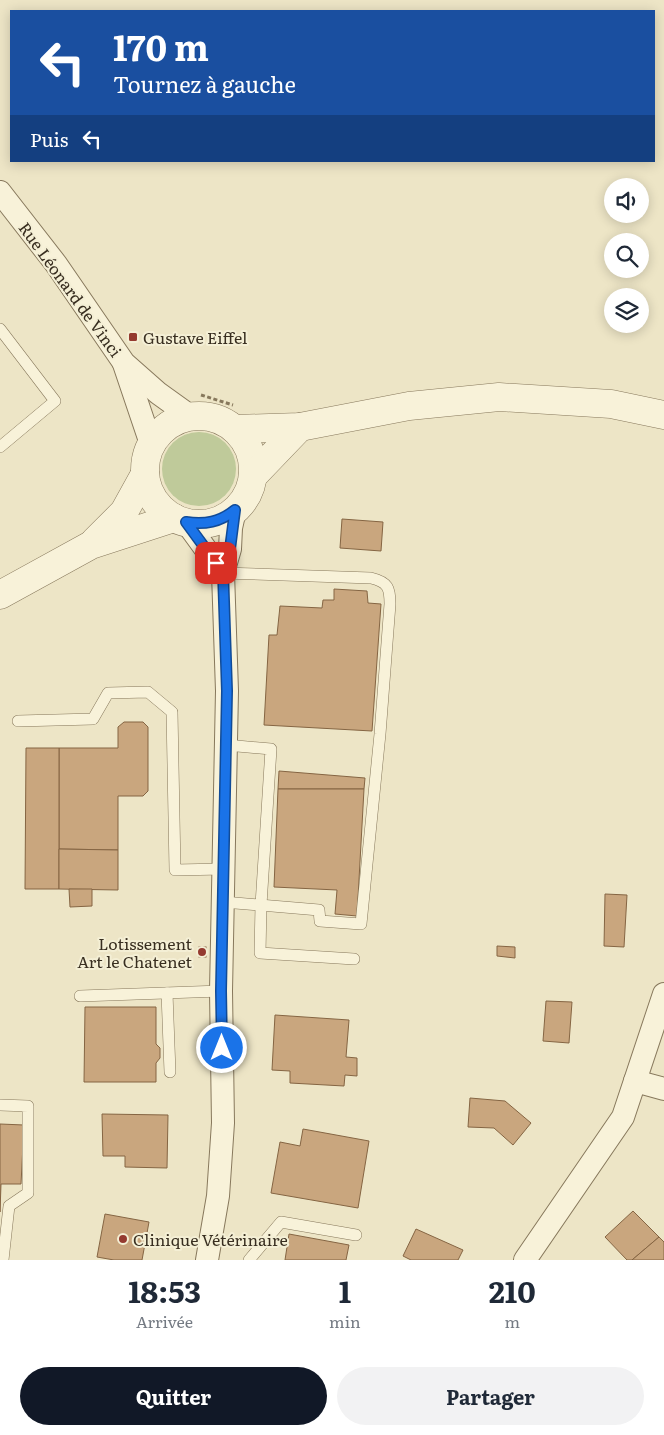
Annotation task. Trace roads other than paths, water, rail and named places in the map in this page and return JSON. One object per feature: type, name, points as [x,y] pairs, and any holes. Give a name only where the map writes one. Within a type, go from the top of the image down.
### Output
[{"type":"street","name":"Rue Léonard de Vinci","points":[[0,192],[56,264],[124,363],[158,393],[190,416]]},
{"type":"street","name":"Rue Léonard de Vinci","points":[[124,363],[151,444]]},
{"type":"street","points":[[235,429],[300,427],[409,406],[499,396],[611,404],[664,415]]},
{"type":"street","points":[[190,416],[206,416],[222,421],[235,429],[246,443],[252,459],[253,476],[249,492],[243,502],[235,510],[217,521],[196,524],[180,520],[163,510],[154,500],[145,474],[146,459],[151,444],[161,431],[175,421],[190,416]]},
{"type":"street","points":[[253,476],[300,427]]},
{"type":"street","points":[[91,545],[124,512],[145,474]]},
{"type":"street","points":[[207,1260],[218,1196],[223,1123],[221,991],[227,691],[223,572],[230,549],[235,510]]},
{"type":"street","points":[[0,595],[91,545],[180,520]]},
{"type":"street","points":[[180,520],[223,572]]},
{"type":"street","points":[[525,1260],[622,1116],[664,994]]},
{"type":"street","points":[[634,1081],[664,1089]]},
{"type":"lane","points":[[0,329],[55,401],[0,447]]},
{"type":"lane","points":[[222,902],[319,910],[320,921],[361,924],[380,734],[390,592],[381,580],[371,578],[223,572]]},
{"type":"lane","points":[[18,721],[93,719],[108,693],[148,692],[172,712],[174,870],[223,869]]},
{"type":"lane","points":[[226,745],[271,749],[261,906],[260,953],[354,959]]},
{"type":"lane","points":[[80,996],[221,991]]},
{"type":"lane","points":[[167,993],[170,1072]]},
{"type":"lane","points":[[0,1105],[28,1106],[28,1193],[9,1206],[3,1260]]},
{"type":"lane","points":[[249,1260],[282,1222],[356,1236]]},
{"type":"place","name":"Gustave Eiffel","points":[[133,337]]},
{"type":"place","name":"Lotissement Art le Chatenet","points":[[202,952]]},
{"type":"place","name":"Clinique Vétérinaire","points":[[123,1239]]}]
